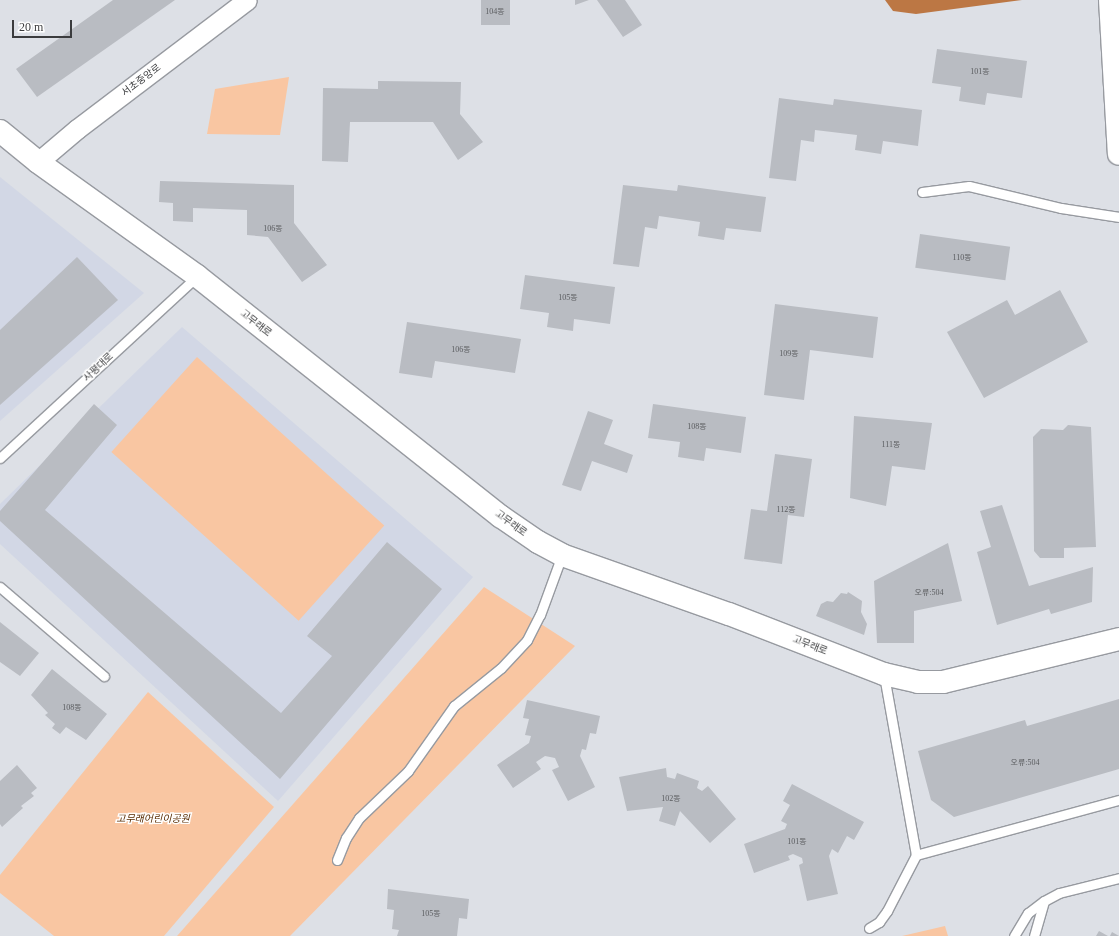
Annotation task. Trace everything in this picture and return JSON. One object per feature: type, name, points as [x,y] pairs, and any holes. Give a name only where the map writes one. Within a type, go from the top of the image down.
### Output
[{"type":"street","name":"서초중앙로","points":[[38,162],[77,129],[247,0]]},
{"type":"street","points":[[1110,0],[1119,154]]},
{"type":"street","name":"고무래로","points":[[0,131],[38,162],[196,276],[500,516],[538,542],[562,555],[729,614],[884,674],[918,682],[943,682],[1119,639]]},
{"type":"lane","points":[[922,192],[969,186],[1061,208],[1119,217]]},
{"type":"lane","name":"사평대로","points":[[0,458],[196,276]]},
{"type":"lane","points":[[337,860],[346,838],[359,818],[408,771],[454,706],[501,668],[526,640],[540,615],[562,555]]},
{"type":"lane","points":[[0,587],[104,676]]},
{"type":"lane","points":[[869,928],[879,922],[887,911],[916,855],[884,674]]},
{"type":"lane","points":[[916,855],[1119,800]]},
{"type":"lane","points":[[1014,936],[1028,913],[1044,901],[1059,894],[1119,878]]},
{"type":"lane","points":[[1034,936],[1044,901]]},
{"type":"shaded area","points":[[885,0],[1022,0],[916,14],[893,11]]},
{"type":"shaded area","points":[[0,177],[144,293],[0,421]]},
{"type":"shaded area","points":[[182,327],[473,577],[278,801],[0,544],[0,504]]},
{"type":"green space","points":[[289,77],[280,135],[207,134],[215,89]]},
{"type":"green space","points":[[197,357],[384,526],[299,621],[111,452]]},
{"type":"green space","points":[[484,587],[575,646],[290,936],[177,936]]},
{"type":"green space","name":"고무래어린이공원","points":[[148,692],[274,807],[164,936],[54,936],[0,893],[0,875]]},
{"type":"green space","points":[[945,926],[948,936],[902,936]]},
{"type":"building","points":[[113,0],[175,0],[37,97],[16,69]]},
{"type":"building","points":[[481,0],[510,0],[510,25],[481,25]]},
{"type":"building","points":[[575,0],[589,0],[575,5]]},
{"type":"building","points":[[597,0],[625,0],[642,25],[623,37]]},
{"type":"building","points":[[937,49],[1027,61],[1022,98],[987,93],[985,105],[959,101],[961,87],[932,83]]},
{"type":"building","points":[[378,81],[461,82],[460,114],[483,142],[458,160],[433,122],[350,122],[348,162],[322,161],[323,88],[378,89]]},
{"type":"building","points":[[779,98],[833,105],[834,99],[922,110],[918,146],[883,141],[881,154],[855,150],[857,135],[815,130],[814,142],[801,140],[796,181],[769,178]]},
{"type":"building","points":[[160,181],[294,185],[294,223],[327,265],[302,282],[268,237],[247,235],[247,210],[193,208],[193,222],[173,221],[173,203],[159,202]]},
{"type":"building","points":[[623,185],[677,191],[678,185],[766,197],[761,232],[726,228],[724,240],[698,236],[700,222],[659,216],[657,229],[645,227],[639,267],[613,264]]},
{"type":"building","points":[[920,234],[1010,247],[1005,280],[915,268]]},
{"type":"building","points":[[77,257],[118,300],[0,405],[0,330]]},
{"type":"building","points":[[525,275],[615,287],[610,324],[574,319],[573,331],[547,327],[549,313],[520,309]]},
{"type":"building","points":[[1060,290],[1088,342],[984,398],[947,332],[1007,300],[1015,315]]},
{"type":"building","points":[[775,304],[878,317],[873,358],[810,350],[804,400],[764,395]]},
{"type":"building","points":[[407,322],[521,339],[515,373],[435,361],[432,378],[399,373]]},
{"type":"building","points":[[94,404],[117,425],[45,510],[281,713],[332,656],[307,636],[387,542],[442,589],[280,779],[0,521],[0,511]]},
{"type":"building","points":[[653,404],[746,417],[741,453],[706,448],[704,461],[678,457],[680,442],[648,438]]},
{"type":"building","points":[[588,411],[613,420],[604,444],[633,455],[627,473],[592,461],[581,491],[562,485]]},
{"type":"building","points":[[854,416],[932,423],[925,470],[892,466],[886,506],[850,498]]},
{"type":"building","points":[[1068,425],[1091,427],[1096,547],[1064,548],[1064,558],[1040,558],[1034,551],[1033,437],[1041,429],[1063,430]]},
{"type":"building","points":[[775,454],[812,459],[804,517],[788,515],[782,564],[744,559],[751,509],[767,511]]},
{"type":"building","points":[[1002,505],[1029,586],[1093,567],[1092,602],[1051,614],[1049,609],[997,625],[977,552],[991,547],[980,511]]},
{"type":"building","points":[[948,543],[962,601],[914,611],[914,643],[877,643],[874,581]]},
{"type":"building","points":[[848,592],[862,601],[861,612],[867,624],[864,635],[816,616],[821,604],[827,601],[833,602],[841,593],[847,594]]},
{"type":"building","points":[[0,622],[39,653],[20,676],[0,662]]},
{"type":"building","points":[[52,669],[107,714],[86,740],[66,727],[60,734],[52,728],[55,724],[45,715],[48,713],[31,695]]},
{"type":"building","points":[[1119,699],[1119,769],[954,817],[931,800],[918,751],[1025,720],[1027,726]]},
{"type":"building","points":[[527,700],[600,716],[596,734],[590,733],[586,750],[582,749],[580,756],[595,787],[568,801],[552,770],[559,767],[555,758],[545,756],[536,762],[541,769],[513,788],[497,765],[529,743],[531,736],[525,735],[529,719],[523,718]]},
{"type":"building","points":[[17,765],[37,788],[31,793],[34,796],[21,806],[23,808],[2,827],[0,824],[0,781]]},
{"type":"building","points":[[666,768],[667,777],[675,779],[677,773],[699,781],[697,788],[702,791],[708,786],[736,819],[710,843],[680,811],[675,826],[659,821],[663,807],[627,811],[619,777]]},
{"type":"building","points":[[792,784],[864,822],[854,840],[847,836],[838,853],[832,849],[829,856],[838,894],[807,901],[799,865],[803,863],[802,858],[793,854],[788,856],[790,860],[754,873],[744,844],[785,829],[787,824],[781,821],[790,805],[783,801]]},
{"type":"building","points":[[388,889],[469,899],[467,919],[459,918],[457,936],[397,936],[399,930],[392,929],[394,910],[387,909]]},
{"type":"building","points":[[1099,931],[1108,936],[1096,936]]},
{"type":"building","points":[[1112,932],[1119,936],[1110,936]]}]
